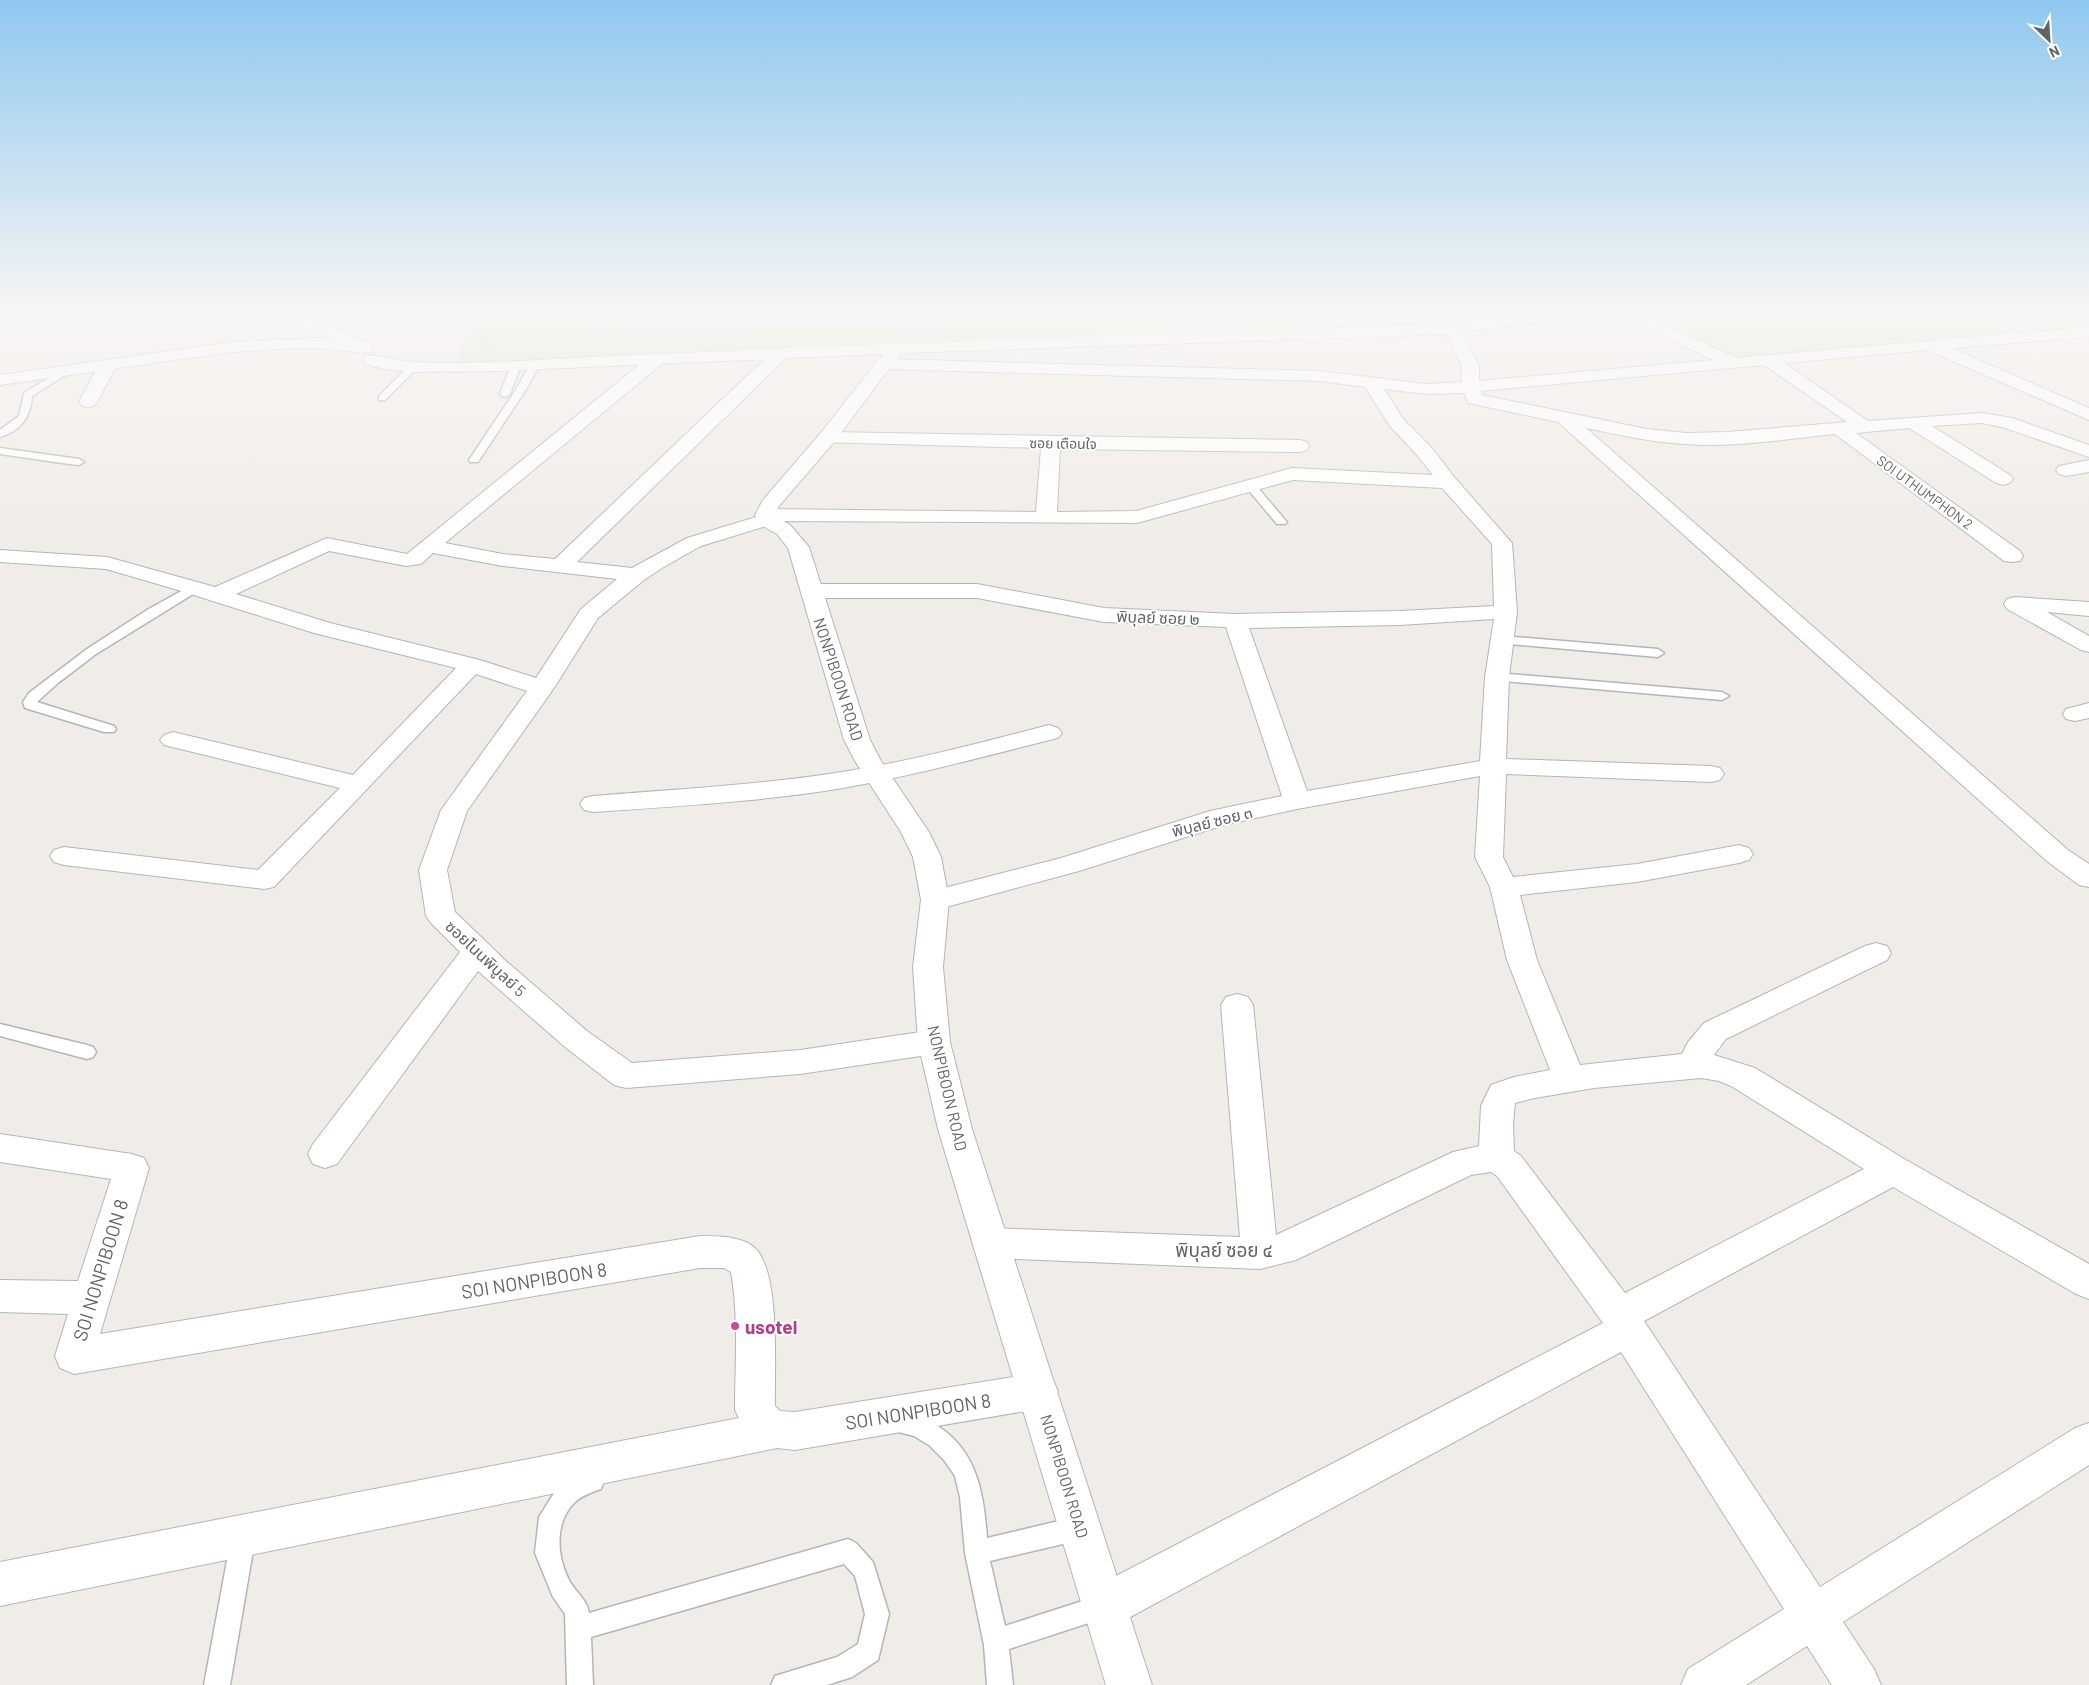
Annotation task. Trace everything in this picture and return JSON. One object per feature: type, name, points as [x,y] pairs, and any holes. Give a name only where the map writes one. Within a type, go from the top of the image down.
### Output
[{"type":"street","points":[[88,402],[93,394]]},
{"type":"street","points":[[215,594],[323,544],[337,544],[406,560],[412,559],[615,394]]},
{"type":"street","points":[[562,565],[739,394]]},
{"type":"street","points":[[766,518],[770,504],[827,438],[861,394]]},
{"type":"street","points":[[1378,394],[1396,422],[1424,451],[1448,482],[1502,543],[1506,612],[1497,677],[1489,857],[1504,887],[1522,960],[1570,1080]]},
{"type":"street","points":[[1473,394],[1474,399],[1648,435],[1686,439],[1728,438],[1912,422],[1982,418],[2006,422],[2089,451]]},
{"type":"street","points":[[1817,394],[1864,426]]},
{"type":"street","points":[[2042,394],[2089,414]]},
{"type":"street","points":[[1564,418],[2050,850],[2089,878]]},
{"type":"street","points":[[1912,422],[2003,479]]},
{"type":"street","name":"SOI UTHUMPHON 2","points":[[1838,428],[2012,556]]},
{"type":"street","name":"ซอย เตือนใจ","points":[[827,438],[1300,446]]},
{"type":"street","points":[[1046,518],[1051,443]]},
{"type":"street","points":[[2066,470],[2089,466]]},
{"type":"street","name":"ซอยโนนพิบูลย์ 5","points":[[934,1042],[800,1062],[626,1076],[576,1039],[477,951],[441,916],[433,870],[454,810],[542,688],[589,614],[636,575],[654,563],[694,542],[766,518],[1137,517],[1250,484],[1292,474],[1448,482]]},
{"type":"street","name":"NONPIBOON ROAD","points":[[766,518],[784,530],[798,548],[857,740],[915,832],[927,857],[935,900],[928,967],[934,1042],[955,1129],[1129,1685]]},
{"type":"street","points":[[428,546],[503,560],[562,565],[636,575]]},
{"type":"street","points":[[0,556],[107,563],[215,594],[322,628],[472,665],[542,688]]},
{"type":"street","name":"พิบุลย์ ซอย ๒","points":[[812,591],[977,591],[1104,615],[1235,621],[1400,618],[1506,612]]},
{"type":"street","points":[[2089,609],[2015,604],[2089,645]]},
{"type":"street","points":[[1235,621],[1297,801]]},
{"type":"street","points":[[64,856],[264,880],[359,784],[472,665]]},
{"type":"street","points":[[593,804],[759,790],[877,774],[1049,733]]},
{"type":"street","points":[[174,740],[359,784]]},
{"type":"street","name":"พิบุลย์ ซอย ๓","points":[[935,900],[1070,865],[1165,833],[1220,817],[1297,801],[1494,766],[1711,774]]},
{"type":"street","points":[[1504,887],[1637,873],[1739,854]]},
{"type":"street","points":[[325,1154],[477,951]]},
{"type":"street","points":[[1697,1065],[1698,1050],[1715,1031],[1876,953]]},
{"type":"street","points":[[1236,1006],[1260,1253]]},
{"type":"street","points":[[1858,1685],[1624,1322],[1509,1166],[1497,1157],[1497,1104],[1503,1094],[1514,1089],[1570,1080],[1697,1065],[1727,1071],[1743,1077],[1894,1170],[2089,1283]]},
{"type":"street","name":"SOI NONPIBOON 8","points":[[0,1148],[132,1168],[74,1356],[700,1252],[719,1252],[734,1255],[745,1261],[751,1276],[754,1297],[754,1410],[761,1423],[775,1430],[795,1431],[1038,1391]]},
{"type":"street","name":"พิบุลย์ ซอย ๔","points":[[991,1243],[1260,1253],[1283,1249],[1465,1162],[1497,1157]]},
{"type":"street","points":[[1105,1606],[1624,1322],[1894,1170]]},
{"type":"street","points":[[0,1296],[92,1298]]},
{"type":"street","points":[[0,1584],[775,1430]]},
{"type":"street","points":[[1704,1685],[1812,1615],[2089,1442]]},
{"type":"lane","points":[[0,434],[24,418],[27,395],[29,394]]},
{"type":"lane","points":[[382,398],[386,394]]},
{"type":"lane","points":[[474,460],[518,394]]},
{"type":"lane","points":[[0,451],[50,460],[79,462]]},
{"type":"lane","points":[[1250,484],[1280,522]]},
{"type":"lane","points":[[109,729],[30,705],[30,702],[34,696],[71,665],[130,625],[194,588]]},
{"type":"lane","points":[[1502,640],[1658,653]]},
{"type":"lane","points":[[1497,677],[1722,696]]},
{"type":"lane","points":[[0,1030],[87,1052]]},
{"type":"lane","points":[[580,1685],[577,1610],[562,1589],[547,1553],[551,1517],[566,1495],[588,1482],[909,1423],[936,1436],[951,1449],[963,1468],[969,1492],[977,1552],[996,1641],[1000,1685]]},
{"type":"lane","points":[[977,1552],[1081,1528]]},
{"type":"lane","points":[[217,1685],[243,1535]]},
{"type":"lane","points":[[579,1628],[848,1551],[865,1570],[877,1614],[869,1651],[842,1668],[784,1685]]},
{"type":"lane","points":[[996,1641],[1105,1606]]},
{"type":"place","name":"usotel","points":[[735,1326]]}]
